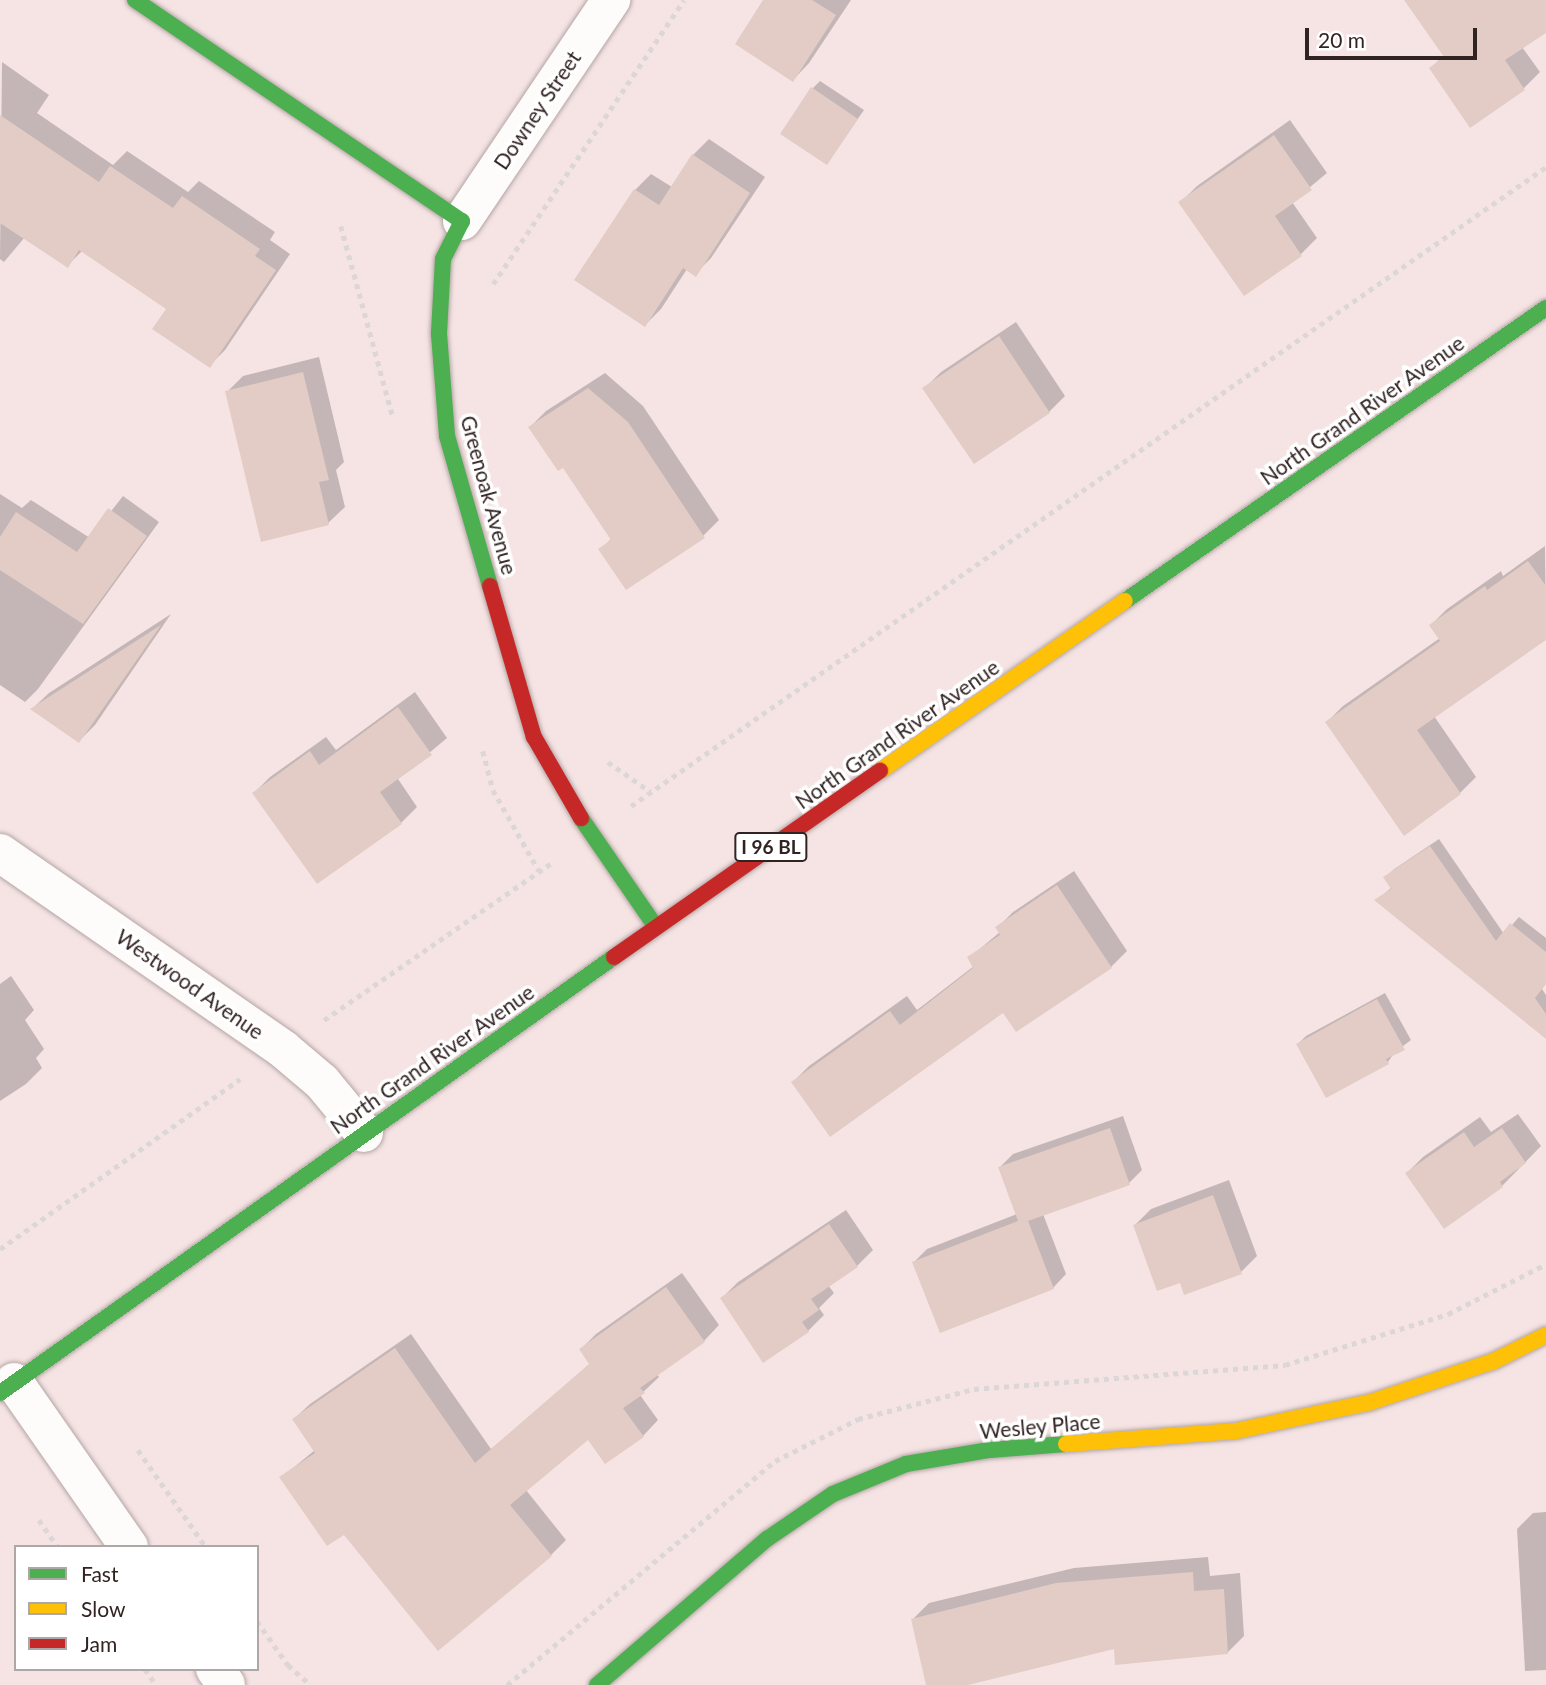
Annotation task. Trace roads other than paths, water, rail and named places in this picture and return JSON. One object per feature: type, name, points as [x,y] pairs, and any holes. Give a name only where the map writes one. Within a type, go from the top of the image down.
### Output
[{"type":"street","points":[[135,0],[463,221]]},
{"type":"street","name":"Downey Street","points":[[463,221],[611,0]]},
{"type":"street","name":"Greenoak Avenue","points":[[463,221],[443,259],[439,334],[447,436],[534,737],[591,835],[656,927]]},
{"type":"street","name":"North Grand River Avenue","points":[[7,1388],[656,927],[1546,308]]},
{"type":"street","name":"Westwood Avenue","points":[[0,853],[283,1049],[322,1082],[364,1133]]},
{"type":"street","name":"Wesley Place","points":[[597,1685],[767,1539],[833,1494],[906,1464],[990,1450],[1236,1431],[1371,1402],[1494,1362],[1546,1335]]},
{"type":"street","points":[[7,1388],[127,1545]]}]
